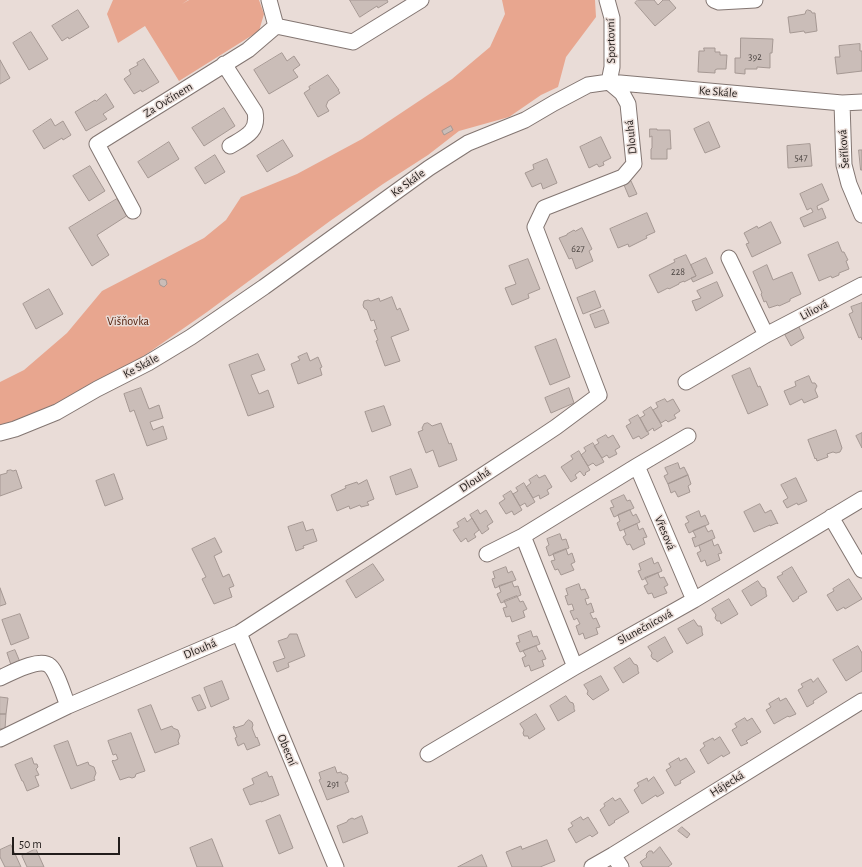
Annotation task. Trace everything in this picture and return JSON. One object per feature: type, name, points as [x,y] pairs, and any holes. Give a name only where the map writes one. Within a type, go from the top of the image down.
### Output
[{"type":"street","points":[[269,0],[276,26],[353,42],[421,0]]},
{"type":"street","name":"Sportovní","points":[[607,0],[612,18],[612,67],[609,82]]},
{"type":"street","points":[[714,0],[720,2],[755,0]]},
{"type":"street","name":"Za Ovčínem","points":[[133,211],[97,144],[248,50],[276,26]]},
{"type":"street","points":[[224,64],[254,112],[256,120],[254,127],[249,134],[230,146]]},
{"type":"street","name":"Ke Skále","points":[[0,433],[15,429],[57,412],[97,389],[148,363],[191,337],[429,168],[468,143],[525,120],[588,85],[609,82],[842,103],[862,102]]},
{"type":"street","name":"Dlouhá","points":[[0,739],[68,706],[239,633],[556,427],[599,395],[535,227],[544,208],[623,177],[634,164],[628,104],[622,93],[609,82]]},
{"type":"street","name":"Šeříková","points":[[842,103],[844,165],[849,184],[862,215]]},
{"type":"street","points":[[729,258],[766,335]]},
{"type":"street","name":"Liliová","points":[[686,382],[766,335],[862,285]]},
{"type":"street","points":[[487,554],[523,536],[688,436]]},
{"type":"street","name":"Vřesová","points":[[637,466],[694,600]]},
{"type":"street","name":"Slunečnicová","points":[[428,754],[575,667],[694,600],[862,499]]},
{"type":"street","points":[[831,517],[862,570]]},
{"type":"street","points":[[523,536],[575,667]]},
{"type":"street","name":"Obecní","points":[[239,633],[336,867]]},
{"type":"street","points":[[0,678],[35,663],[50,665],[55,672],[68,706]]},
{"type":"street","name":"Hájecká","points":[[592,867],[617,861],[862,701]]},
{"type":"green space","points":[[113,0],[188,0],[182,4],[189,0],[259,0],[264,14],[259,31],[179,81],[145,26],[118,43],[107,14]]},
{"type":"green space","name":"Višňovka","points":[[502,0],[595,0],[596,17],[566,57],[558,87],[541,95],[509,117],[459,131],[428,155],[330,221],[207,312],[138,360],[59,403],[0,428],[0,382],[24,370],[67,333],[102,291],[204,238],[226,220],[241,197],[297,174],[362,139],[452,79],[490,47],[505,14]]},
{"type":"building","points":[[350,0],[387,0],[388,2],[378,8],[377,6],[360,17]]},
{"type":"building","points":[[638,0],[654,0],[658,5],[663,0],[669,0],[676,8],[655,26],[635,3]]},
{"type":"building","points":[[78,10],[89,27],[69,39],[68,37],[62,41],[52,26]]},
{"type":"building","points":[[808,10],[815,13],[817,31],[790,33],[788,17],[805,14]]},
{"type":"building","points":[[31,32],[48,59],[29,70],[13,43]]},
{"type":"building","points":[[741,38],[773,39],[772,53],[770,53],[770,68],[757,67],[757,69],[745,69],[745,74],[735,73],[735,58],[740,58]]},
{"type":"building","points":[[860,44],[860,51],[862,51],[862,71],[837,74],[835,57],[840,57],[839,46]]},
{"type":"building","points":[[704,48],[715,48],[715,52],[720,52],[720,55],[727,55],[726,69],[717,69],[715,70],[715,73],[698,72],[699,51],[704,51]]},
{"type":"building","points":[[282,53],[287,61],[294,56],[300,65],[293,70],[298,77],[269,94],[254,70]]},
{"type":"building","points":[[144,59],[159,82],[142,92],[141,90],[134,94],[124,79],[131,74],[129,70],[138,65],[137,63]]},
{"type":"building","points":[[0,60],[10,78],[0,84]]},
{"type":"building","points":[[328,75],[340,93],[328,101],[326,106],[329,111],[318,117],[304,93],[310,89],[309,87]]},
{"type":"building","points":[[106,94],[114,107],[103,114],[107,119],[86,131],[75,112]]},
{"type":"building","points":[[224,108],[235,126],[204,146],[192,128]]},
{"type":"building","points":[[51,119],[55,126],[63,121],[71,135],[63,140],[62,138],[44,149],[33,131]]},
{"type":"building","points":[[709,122],[720,147],[705,153],[694,129]]},
{"type":"building","points":[[451,126],[453,130],[444,135],[442,131]]},
{"type":"building","points":[[650,129],[670,130],[671,149],[667,149],[667,159],[651,159],[652,136],[650,137]]},
{"type":"building","points":[[601,137],[611,158],[603,162],[604,165],[599,167],[597,164],[589,168],[580,147]]},
{"type":"building","points":[[283,140],[293,156],[267,172],[257,156]]},
{"type":"building","points":[[169,142],[179,159],[148,178],[138,162]]},
{"type":"building","points":[[810,144],[812,166],[788,168],[787,146]]},
{"type":"building","points":[[859,150],[862,150],[862,170],[861,170]]},
{"type":"building","points":[[215,155],[225,172],[205,184],[195,168]]},
{"type":"building","points":[[547,159],[557,183],[543,189],[541,183],[532,187],[525,173],[534,169],[533,165]]},
{"type":"building","points":[[90,166],[105,191],[89,201],[73,176]]},
{"type":"building","points":[[631,181],[637,194],[629,197],[624,185]]},
{"type":"building","points":[[822,184],[829,200],[817,206],[818,210],[822,208],[826,218],[804,227],[800,218],[813,212],[811,208],[807,210],[800,194]]},
{"type":"building","points":[[117,199],[128,215],[97,235],[109,255],[92,266],[69,228]]},
{"type":"building","points":[[647,213],[655,232],[629,247],[628,244],[618,248],[610,229]]},
{"type":"building","points":[[771,222],[781,243],[752,257],[746,244],[749,243],[744,233],[757,226],[758,228]]},
{"type":"building","points":[[582,228],[592,249],[589,251],[593,261],[576,269],[572,258],[569,259],[559,238],[574,230],[575,231]]},
{"type":"building","points":[[838,242],[842,252],[844,252],[848,260],[846,261],[849,269],[832,278],[831,276],[819,281],[808,255]]},
{"type":"building","points":[[686,255],[696,276],[658,293],[649,275],[675,262],[674,260]]},
{"type":"building","points":[[706,258],[713,273],[693,282],[691,278],[696,276],[691,265]]},
{"type":"building","points":[[528,259],[540,289],[528,294],[529,298],[512,305],[505,288],[516,284],[509,266]]},
{"type":"building","points":[[767,265],[773,280],[792,272],[801,294],[779,306],[769,308],[766,301],[764,302],[762,293],[753,272]]},
{"type":"building","points":[[162,279],[166,280],[167,284],[164,287],[160,285],[159,281]]},
{"type":"building","points":[[717,282],[723,296],[696,311],[692,301],[701,298],[697,291]]},
{"type":"building","points":[[49,289],[63,314],[36,329],[23,304]]},
{"type":"building","points":[[595,291],[601,307],[583,314],[577,298]]},
{"type":"building","points":[[392,297],[397,310],[400,308],[409,330],[391,337],[400,361],[385,366],[376,341],[378,340],[374,330],[377,329],[374,320],[371,321],[367,310],[363,305],[364,301],[371,301],[379,298],[380,301]]},
{"type":"building","points":[[862,303],[862,340],[861,337],[859,338],[849,314],[853,312],[851,307]]},
{"type":"building","points":[[604,310],[609,323],[595,328],[590,315]]},
{"type":"building","points":[[799,327],[804,338],[791,346],[785,335]]},
{"type":"building","points":[[556,339],[570,377],[550,385],[535,347]]},
{"type":"building","points":[[307,353],[310,361],[318,357],[322,367],[320,368],[322,375],[298,384],[291,364],[300,360],[298,357]]},
{"type":"building","points":[[258,354],[265,370],[251,375],[259,394],[268,390],[274,407],[248,416],[229,365]]},
{"type":"building","points":[[750,368],[768,405],[748,414],[732,376]]},
{"type":"building","points":[[809,376],[812,383],[815,383],[817,386],[815,390],[818,397],[804,403],[802,399],[790,405],[784,391],[796,386],[795,382]]},
{"type":"building","points":[[141,388],[149,409],[159,405],[163,418],[150,422],[153,430],[163,426],[167,439],[147,446],[134,410],[130,412],[124,394]]},
{"type":"building","points":[[569,388],[574,403],[551,413],[545,398]]},
{"type":"building","points":[[665,399],[667,402],[673,399],[680,411],[674,415],[676,418],[668,422],[666,420],[661,423],[653,410],[658,407],[656,403]]},
{"type":"building","points":[[384,406],[391,425],[372,432],[365,412]]},
{"type":"building","points":[[651,407],[662,426],[654,431],[653,428],[647,432],[640,418],[645,415],[643,412]]},
{"type":"building","points":[[638,415],[649,434],[641,439],[639,436],[633,439],[626,426],[631,423],[629,420]]},
{"type":"building","points":[[428,423],[432,426],[441,423],[449,444],[451,443],[457,460],[439,467],[433,450],[426,453],[418,432],[423,430],[422,428],[424,424]]},
{"type":"building","points":[[836,430],[842,448],[840,452],[827,454],[828,457],[817,461],[808,440]]},
{"type":"building","points":[[862,433],[862,448],[856,436]]},
{"type":"building","points":[[606,435],[608,438],[613,435],[620,447],[615,450],[617,454],[609,458],[607,455],[602,458],[594,446],[599,443],[597,440]]},
{"type":"building","points":[[593,443],[604,462],[596,466],[593,463],[588,466],[581,455],[586,451],[584,448]]},
{"type":"building","points":[[579,451],[590,470],[585,473],[586,474],[584,476],[580,471],[575,475],[577,478],[571,482],[561,467],[573,459],[571,456]]},
{"type":"building","points":[[678,463],[680,469],[684,467],[688,475],[668,484],[664,476],[668,474],[665,468]]},
{"type":"building","points":[[411,469],[418,487],[396,495],[390,477]]},
{"type":"building","points":[[11,470],[16,470],[22,488],[0,496],[0,475]]},
{"type":"building","points":[[114,474],[123,499],[105,506],[96,481]]},
{"type":"building","points":[[537,475],[539,478],[545,475],[552,487],[547,490],[549,494],[540,499],[539,495],[533,498],[526,487],[531,483],[529,480]]},
{"type":"building","points":[[688,475],[691,484],[688,486],[690,492],[678,497],[675,491],[671,493],[668,484]]},
{"type":"building","points":[[796,478],[807,501],[798,505],[797,503],[787,508],[783,501],[788,498],[781,485]]},
{"type":"building","points":[[367,480],[374,499],[367,502],[369,505],[361,507],[360,505],[350,509],[349,506],[337,511],[331,495],[346,488],[345,486],[357,482],[358,484]]},
{"type":"building","points":[[524,483],[535,502],[527,507],[525,503],[520,506],[513,494],[518,491],[516,488]]},
{"type":"building","points":[[511,491],[522,510],[514,515],[512,511],[506,514],[499,503],[505,499],[503,496]]},
{"type":"building","points":[[624,495],[627,501],[630,500],[634,508],[614,517],[610,508],[614,507],[611,501]]},
{"type":"building","points":[[760,504],[765,513],[771,510],[778,524],[770,525],[754,532],[744,512]]},
{"type":"building","points":[[478,510],[480,514],[486,510],[493,522],[487,526],[489,529],[482,534],[470,515]]},
{"type":"building","points":[[630,510],[633,516],[636,514],[640,522],[620,531],[617,523],[620,521],[618,515]]},
{"type":"building","points":[[699,511],[701,517],[705,515],[709,524],[689,533],[685,524],[689,522],[686,517]]},
{"type":"building","points":[[465,518],[467,522],[472,518],[479,530],[474,534],[476,537],[468,542],[466,538],[461,542],[453,530],[459,527],[457,523]]},
{"type":"building","points":[[303,522],[306,531],[313,529],[317,541],[303,546],[304,548],[296,551],[288,527]]},
{"type":"building","points":[[637,524],[639,530],[643,528],[647,537],[643,538],[645,544],[633,550],[630,544],[627,545],[623,537],[626,535],[624,530]]},
{"type":"building","points":[[705,526],[708,532],[712,530],[715,538],[695,547],[692,538],[696,537],[693,531]]},
{"type":"building","points":[[560,534],[562,540],[566,539],[569,548],[549,556],[546,547],[549,545],[547,539]]},
{"type":"building","points":[[215,538],[222,552],[214,556],[223,577],[229,574],[234,586],[229,588],[232,597],[214,604],[202,579],[206,577],[192,549]]},
{"type":"building","points":[[712,540],[714,546],[718,544],[722,553],[718,554],[720,560],[707,566],[705,560],[701,562],[697,553],[701,551],[699,546]]},
{"type":"building","points":[[566,549],[568,555],[572,553],[575,562],[571,564],[574,570],[561,575],[558,569],[555,570],[551,561],[555,560],[553,554]]},
{"type":"building","points":[[652,558],[654,564],[658,562],[662,571],[642,580],[638,571],[641,570],[639,564]]},
{"type":"building","points":[[373,564],[384,580],[356,598],[346,581]]},
{"type":"building","points":[[506,567],[508,573],[512,571],[516,580],[495,588],[492,579],[495,578],[493,572]]},
{"type":"building","points":[[792,567],[807,592],[793,602],[777,577]]},
{"type":"building","points":[[658,573],[660,578],[664,577],[668,585],[664,587],[667,593],[654,598],[652,593],[648,594],[644,586],[648,584],[645,578]]},
{"type":"building","points":[[849,579],[862,599],[845,609],[844,607],[837,611],[827,595],[834,591],[833,589]]},
{"type":"building","points":[[758,581],[762,587],[765,588],[767,596],[751,606],[742,591]]},
{"type":"building","points":[[512,582],[514,587],[518,586],[521,595],[501,603],[497,594],[501,592],[499,586]]},
{"type":"building","points":[[579,584],[581,590],[585,589],[589,598],[585,599],[587,605],[591,603],[594,612],[590,613],[593,619],[596,618],[600,627],[596,628],[598,634],[585,639],[583,633],[579,635],[576,626],[580,624],[577,618],[574,620],[570,611],[574,610],[572,604],[568,605],[565,596],[568,595],[566,589]]},
{"type":"building","points":[[0,588],[6,604],[0,606]]},
{"type":"building","points":[[517,596],[520,602],[523,601],[527,609],[523,611],[525,617],[512,622],[510,616],[506,617],[503,608],[507,607],[504,601]]},
{"type":"building","points":[[729,599],[738,614],[721,624],[720,621],[717,621],[715,618],[716,615],[712,609]]},
{"type":"building","points":[[20,614],[29,638],[11,645],[2,620]]},
{"type":"building","points":[[694,620],[698,626],[701,626],[703,635],[687,644],[678,629]]},
{"type":"building","points":[[531,631],[533,637],[537,636],[540,644],[520,652],[516,643],[520,642],[518,636]]},
{"type":"building","points":[[290,634],[297,634],[305,656],[288,663],[289,667],[277,672],[273,662],[285,658],[278,641],[287,638]]},
{"type":"building","points":[[665,637],[673,652],[657,662],[651,656],[652,653],[648,647]]},
{"type":"building","points":[[536,646],[539,652],[542,650],[546,659],[542,660],[544,666],[531,671],[529,665],[525,667],[522,658],[526,656],[523,651]]},
{"type":"building","points":[[858,646],[862,653],[862,671],[846,681],[833,660]]},
{"type":"building","points":[[15,650],[20,662],[11,665],[7,653]]},
{"type":"building","points":[[630,658],[634,664],[637,665],[639,673],[623,683],[614,668]]},
{"type":"building","points":[[601,676],[609,690],[593,700],[587,694],[588,691],[584,685]]},
{"type":"building","points":[[818,678],[827,692],[807,707],[798,690],[803,687],[801,684],[811,679],[813,682]]},
{"type":"building","points":[[222,681],[229,699],[211,707],[204,688]]},
{"type":"building","points":[[200,695],[206,708],[198,711],[192,698]]},
{"type":"building","points":[[566,696],[570,702],[573,703],[575,711],[558,721],[550,706]]},
{"type":"building","points":[[0,697],[8,698],[6,714],[0,714]]},
{"type":"building","points":[[779,698],[780,701],[786,698],[796,714],[789,717],[788,716],[774,724],[766,710],[771,707],[769,704]]},
{"type":"building","points":[[151,705],[161,730],[172,726],[178,730],[180,736],[178,741],[179,744],[155,753],[138,710]]},
{"type":"building","points":[[0,714],[6,714],[5,729],[0,729]]},
{"type":"building","points":[[536,714],[545,729],[529,739],[528,736],[524,736],[524,730],[520,724]]},
{"type":"building","points":[[745,718],[747,721],[752,718],[761,732],[746,741],[748,743],[741,746],[732,730],[737,727],[735,724]]},
{"type":"building","points":[[249,720],[252,722],[252,728],[260,745],[247,750],[244,743],[238,746],[235,738],[237,737],[233,727],[234,726],[235,728],[244,725]]},
{"type":"building","points":[[131,733],[145,771],[136,774],[135,777],[120,780],[112,761],[118,759],[116,754],[113,755],[108,741]]},
{"type":"building","points":[[720,737],[730,753],[723,757],[722,755],[708,764],[700,750],[705,746],[703,743],[713,738],[714,740]]},
{"type":"building","points":[[68,741],[77,766],[88,762],[89,765],[94,767],[96,773],[94,778],[95,780],[71,789],[54,746]]},
{"type":"building","points":[[32,758],[34,764],[37,764],[38,767],[36,769],[39,775],[35,776],[39,786],[27,791],[15,765]]},
{"type":"building","points":[[679,758],[680,761],[686,758],[695,772],[680,781],[681,783],[675,786],[666,770],[671,767],[669,764]]},
{"type":"building","points":[[335,767],[337,773],[341,772],[342,774],[347,775],[347,782],[345,782],[349,792],[327,800],[319,780],[321,779],[319,773]]},
{"type":"building","points":[[267,772],[269,777],[272,776],[279,795],[250,805],[243,789],[254,784],[252,779]]},
{"type":"building","points":[[654,777],[664,793],[657,797],[656,795],[642,804],[634,790],[639,786],[637,783],[647,778],[648,781]]},
{"type":"building","points":[[613,798],[615,801],[620,798],[629,812],[614,821],[615,822],[609,826],[600,810],[605,806],[604,804]]},
{"type":"building","points":[[280,815],[293,848],[279,854],[266,821]]},
{"type":"building","points":[[362,816],[368,833],[343,843],[337,826],[352,818],[354,819]]},
{"type":"building","points":[[581,817],[583,820],[588,817],[598,833],[592,837],[590,835],[576,843],[568,829],[573,826],[571,823]]},
{"type":"building","points":[[682,827],[690,834],[687,838],[678,831]]},
{"type":"building","points":[[212,839],[223,867],[197,867],[190,848]]},
{"type":"building","points":[[547,840],[555,861],[540,867],[512,867],[506,852],[521,846],[522,849]]},
{"type":"building","points":[[11,845],[21,867],[5,867],[0,857],[0,850]]},
{"type":"building","points":[[660,847],[672,864],[668,867],[643,867],[640,862],[647,857],[647,853],[652,851],[653,853]]},
{"type":"building","points":[[36,849],[44,867],[27,867],[22,856]]},
{"type":"building","points":[[482,855],[487,867],[458,867]]}]
